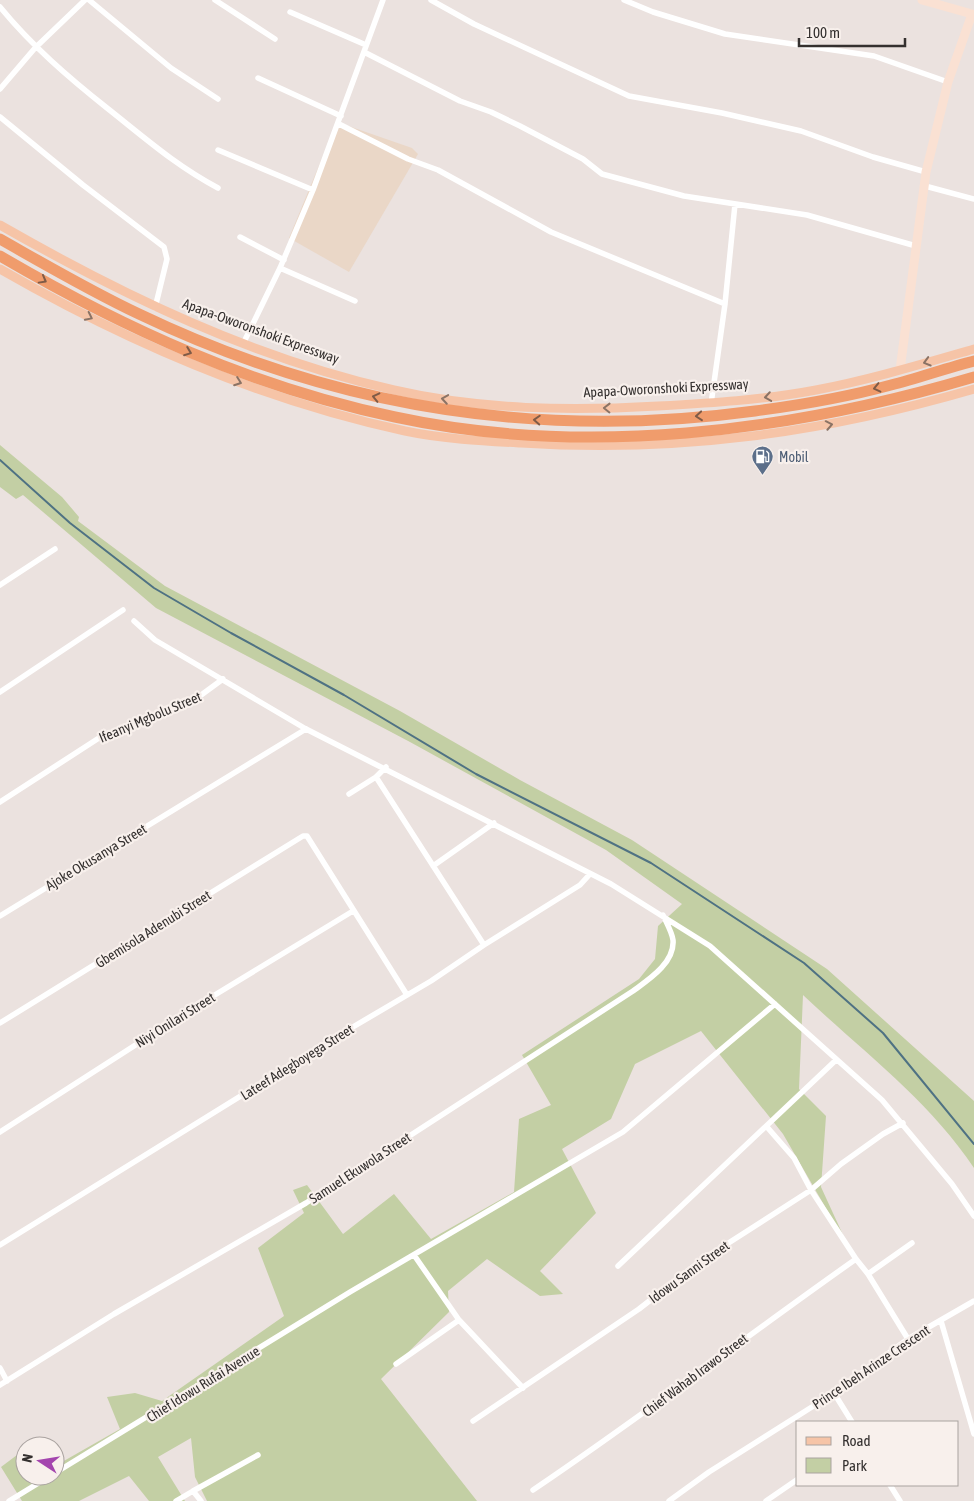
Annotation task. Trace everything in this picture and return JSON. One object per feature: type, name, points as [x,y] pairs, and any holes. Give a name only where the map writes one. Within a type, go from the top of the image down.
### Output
[{"type":"highway","name":"Apapa-Oworonshoki Expressway","points":[[0,239],[140,315],[227,351],[341,389],[417,406],[499,418],[551,421],[648,420],[756,411],[862,392],[974,361]]},
{"type":"highway","points":[[0,256],[76,298],[177,347],[287,388],[395,417],[553,441],[741,427],[818,415],[974,378]]},
{"type":"highway","points":[[945,386],[948,398]]},
{"type":"highway","points":[[726,402],[726,414]]},
{"type":"main road","points":[[900,370],[926,172],[948,82],[973,11],[922,0]]},
{"type":"main road","name":"Apapa-Oworonshoki Expressway","points":[[0,224],[87,274],[155,308],[243,344],[336,375],[392,390],[498,406],[620,409],[711,404],[816,390],[900,370],[974,349]]},
{"type":"main road","points":[[0,269],[77,311],[158,351],[291,401],[407,431],[481,441],[663,444],[778,434],[856,420],[948,398],[974,389]]},
{"type":"street","points":[[0,89],[35,48],[85,0]]},
{"type":"street","points":[[89,0],[171,68],[218,99]]},
{"type":"street","points":[[215,0],[275,39]]},
{"type":"street","points":[[243,344],[284,260],[313,190],[339,124],[383,0]]},
{"type":"street","points":[[431,0],[474,24],[629,96],[722,113],[801,132],[873,157],[926,172]]},
{"type":"street","points":[[624,0],[653,12],[725,34],[874,56],[948,82]]},
{"type":"street","points":[[0,7],[35,48],[88,95],[175,163],[218,188]]},
{"type":"street","points":[[290,12],[366,45]]},
{"type":"street","points":[[364,52],[460,101],[491,112],[520,126],[583,159],[602,174],[684,196],[807,215],[916,246]]},
{"type":"street","points":[[258,78],[341,116]]},
{"type":"street","points":[[0,116],[83,186],[164,247],[167,259],[155,308]]},
{"type":"street","points":[[339,124],[408,158],[438,170],[551,232],[725,304]]},
{"type":"street","points":[[218,150],[313,190]]},
{"type":"street","points":[[924,186],[974,199]]},
{"type":"street","points":[[711,404],[725,304],[735,204]]},
{"type":"street","points":[[240,238],[284,260]]},
{"type":"street","points":[[280,268],[355,302]]},
{"type":"street","points":[[0,585],[55,550]]},
{"type":"street","points":[[0,692],[123,610]]},
{"type":"street","points":[[134,621],[155,640],[306,729],[386,767],[639,899],[710,946],[808,1032],[903,1123],[952,1184],[974,1216]]},
{"type":"street","name":"Ifeanyi Mgbolu Street","points":[[0,802],[102,736],[193,701],[224,680]]},
{"type":"street","name":"Ajoke Okusanya Street","points":[[0,916],[306,729]]},
{"type":"street","points":[[349,794],[376,777],[386,767]]},
{"type":"street","points":[[376,777],[484,944]]},
{"type":"street","points":[[433,866],[494,823]]},
{"type":"street","name":"Gbemisola Adenubi Street","points":[[0,1023],[303,836],[307,836],[353,911]]},
{"type":"street","name":"Lateef Adegboyega Street","points":[[0,1245],[407,995],[484,944],[580,885],[590,874]]},
{"type":"street","points":[[353,911],[407,995]]},
{"type":"street","name":"Niyi Onilari Street","points":[[0,1132],[190,1010],[353,911]]},
{"type":"street","name":"Samuel Ekuwola Street","points":[[0,1385],[114,1314],[306,1203],[633,991],[655,974],[672,949],[673,940],[663,915]]},
{"type":"street","name":"Chief Idowu Rufai Avenue","points":[[65,1467],[350,1292],[623,1132],[775,1004]]},
{"type":"street","points":[[618,1266],[836,1060]]},
{"type":"street","name":"Idowu Sanni Street","points":[[473,1421],[639,1309],[702,1260],[811,1190],[854,1155],[883,1134],[903,1123]]},
{"type":"street","points":[[767,1127],[794,1158],[811,1190],[856,1259],[868,1274],[908,1339]]},
{"type":"street","points":[[868,1274],[912,1243]]},
{"type":"street","points":[[414,1255],[459,1320],[523,1388]]},
{"type":"street","name":"Chief Wahab Irawo Street","points":[[534,1490],[604,1442],[714,1360],[856,1259]]},
{"type":"street","name":"Prince Ibeh Arinze Crescent","points":[[669,1501],[709,1472],[834,1393],[908,1339],[974,1302]]},
{"type":"street","points":[[396,1364],[459,1320]]},
{"type":"street","points":[[941,1321],[974,1434]]},
{"type":"street","points":[[0,1368],[7,1381]]},
{"type":"street","points":[[834,1393],[851,1421]]},
{"type":"street","points":[[176,1501],[258,1455]]},
{"type":"street","points":[[766,1501],[796,1480]]},
{"type":"street","points":[[9,1501],[34,1486]]},
{"type":"street","points":[[891,1486],[900,1501]]},
{"type":"street","points":[[192,1491],[201,1501]]},
{"type":"shaded area","points":[[337,122],[412,148],[418,154],[349,272],[289,238]]},
{"type":"green space","points":[[0,445],[62,497],[79,517],[78,521],[165,586],[400,711],[520,780],[632,840],[827,969],[974,1101],[974,1168],[956,1143],[915,1098],[803,995],[799,1089],[826,1116],[821,1187],[849,1248],[783,1134],[701,1031],[635,1064],[611,1119],[562,1149],[596,1213],[540,1271],[563,1294],[540,1296],[487,1259],[448,1291],[449,1312],[381,1379],[477,1501],[207,1501],[195,1477],[191,1438],[158,1457],[185,1501],[149,1501],[129,1476],[79,1501],[22,1501],[1,1467],[15,1456],[15,1486],[65,1486],[65,1460],[120,1429],[107,1397],[135,1393],[162,1401],[284,1316],[258,1248],[304,1213],[293,1190],[307,1185],[343,1234],[394,1194],[431,1239],[514,1192],[519,1119],[551,1105],[522,1055],[639,979],[655,959],[658,926],[682,904],[606,850],[410,742],[156,608],[23,495],[16,499],[0,487]]},
{"type":"waterway","points":[[0,460],[70,523],[154,588],[344,695],[476,774],[651,863],[804,963],[883,1033],[974,1144]]},
{"type":"place","name":"Mobil","points":[[763,476]]}]
